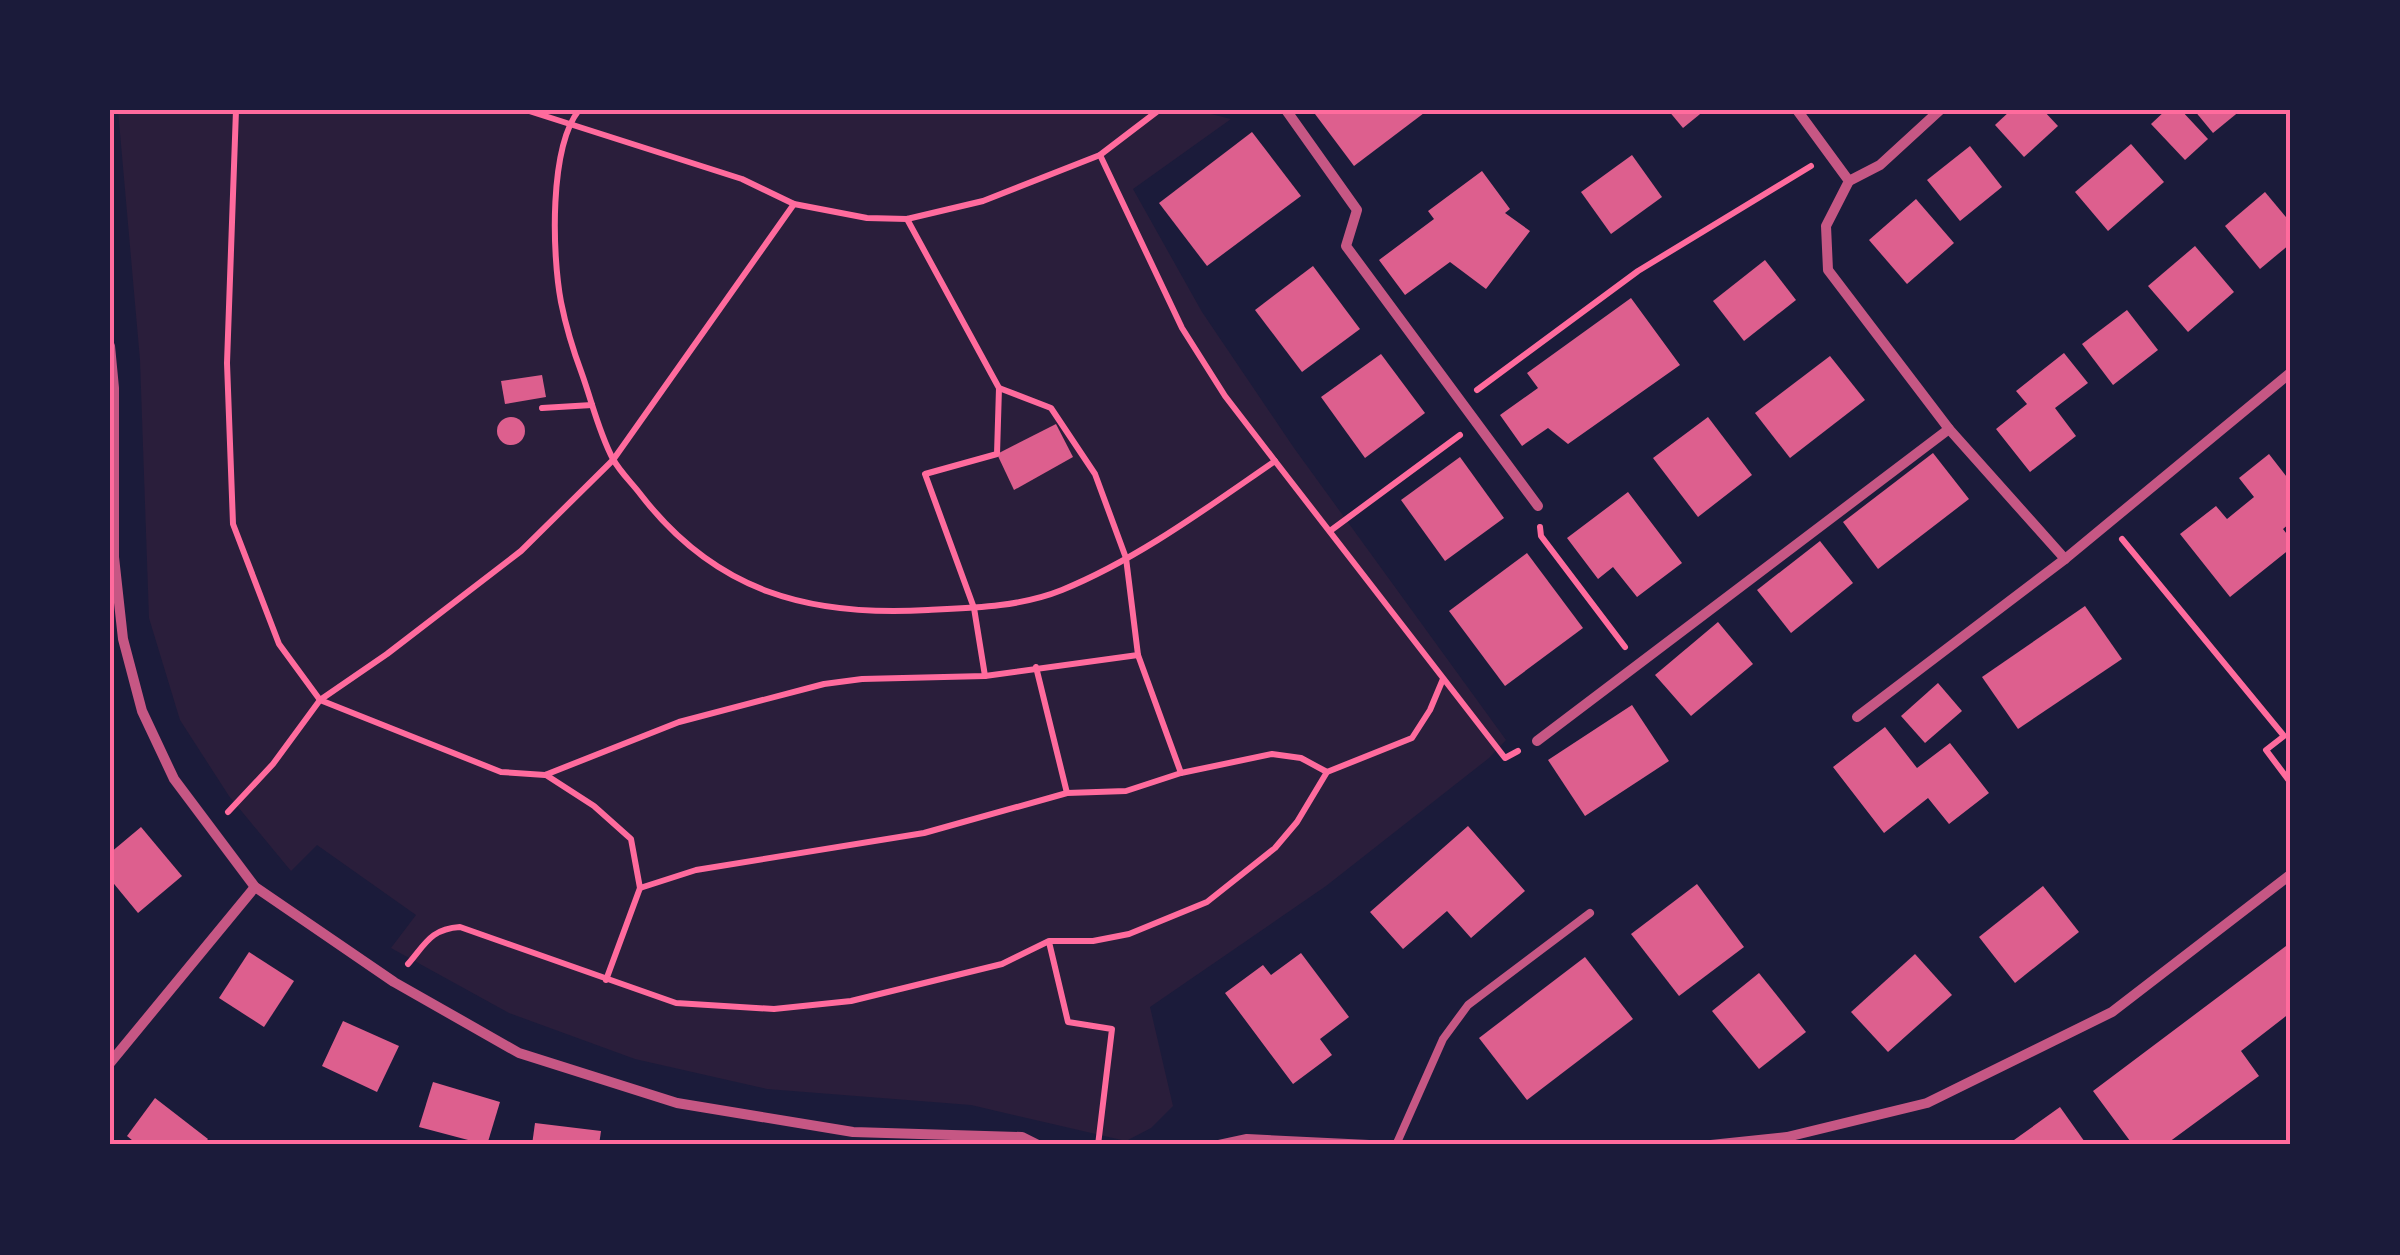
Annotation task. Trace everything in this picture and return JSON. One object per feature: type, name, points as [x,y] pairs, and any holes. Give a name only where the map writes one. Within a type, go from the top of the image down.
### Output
[{"type":"street","points":[[1286,110],[1356,210],[1346,246],[1538,506]]},
{"type":"street","points":[[1797,110],[1849,181]]},
{"type":"street","points":[[1940,110],[1880,165],[1849,181],[1826,226],[1828,270],[1949,429],[2064,559]]},
{"type":"street","points":[[110,346],[114,388],[114,557],[123,639],[142,711],[174,779],[255,887],[394,982],[519,1053],[677,1103],[853,1132],[1022,1137],[1038,1145]]},
{"type":"street","points":[[1857,717],[2064,559],[2290,373]]},
{"type":"street","points":[[1537,741],[1949,429]]},
{"type":"street","points":[[1711,1145],[1787,1137],[1927,1103],[2112,1012],[2290,875]]},
{"type":"street","points":[[110,1062],[255,887]]},
{"type":"street","points":[[1219,1145],[1246,1139],[1369,1145]]},
{"type":"lane","points":[[1396,1145],[1443,1039],[1468,1006],[1590,912]]},
{"type":"path","points":[[236,110],[227,363],[233,524],[279,644],[320,700],[501,772],[544,775],[680,722],[824,684],[862,679],[985,676],[1138,655]]},
{"type":"path","points":[[526,110],[742,179],[794,204],[867,218],[908,219],[983,202],[1100,155],[1159,110]]},
{"type":"path","points":[[579,110],[568,123],[556,186],[558,286],[573,355],[614,460],[666,528],[730,578],[812,606],[889,613],[1020,602],[1061,590],[1126,558],[1275,461]]},
{"type":"path","points":[[1462,401],[1638,271],[1830,154]]},
{"type":"path","points":[[1100,155],[1182,328],[1226,396],[1504,758],[1537,741]]},
{"type":"path","points":[[210,830],[273,764],[320,700],[521,551],[614,460],[794,204]]},
{"type":"path","points":[[908,219],[999,388],[997,454],[925,474],[974,608],[985,676]]},
{"type":"path","points":[[999,388],[1051,408],[1095,474],[1126,558],[1138,655],[1182,774]]},
{"type":"path","points":[[542,408],[592,405]]},
{"type":"path","points":[[1330,531],[1477,422]]},
{"type":"path","points":[[1538,506],[1541,536],[1638,664]]},
{"type":"path","points":[[2109,522],[2284,736],[2266,750],[2290,782]]},
{"type":"path","points":[[1036,667],[1067,793]]},
{"type":"path","points":[[394,982],[432,935],[460,926],[676,1003],[774,1008],[851,1001],[938,980],[1002,964],[1049,941],[1094,941],[1129,934],[1207,902],[1275,848],[1297,822],[1327,772],[1412,738],[1443,679]]},
{"type":"path","points":[[640,888],[696,870],[924,833],[1067,793],[1126,791],[1272,754],[1301,758],[1327,772]]},
{"type":"path","points":[[544,775],[594,806],[631,840],[640,888],[606,980]]},
{"type":"path","points":[[1049,941],[1068,1022],[1112,1029],[1098,1145]]},
{"type":"shaded area","points":[[118,110],[1195,110],[1231,119],[1133,189],[1202,312],[1294,448],[1506,740],[1489,758],[1326,886],[1150,1007],[1173,1106],[1151,1128],[1126,1141],[971,1105],[767,1089],[635,1059],[509,1013],[391,948],[416,915],[317,845],[291,871],[229,796],[180,720],[149,618],[140,360]]},
{"type":"building","points":[[1312,110],[1428,110],[1354,166]]},
{"type":"building","points":[[1668,110],[1705,110],[1683,128]]},
{"type":"building","points":[[2011,110],[2043,110],[2058,126],[2024,157],[1995,125]]},
{"type":"building","points":[[2166,110],[2181,110],[2208,139],[2185,160],[2151,124]]},
{"type":"building","points":[[2194,110],[2241,110],[2213,133]]},
{"type":"building","points":[[1252,132],[1301,196],[1207,266],[1159,203]]},
{"type":"building","points":[[2131,144],[2164,182],[2108,231],[2075,192]]},
{"type":"building","points":[[1970,146],[2002,187],[1960,221],[1927,180]]},
{"type":"building","points":[[1632,155],[1662,197],[1611,234],[1581,192]]},
{"type":"building","points":[[1482,171],[1510,209],[1505,213],[1530,231],[1486,289],[1450,262],[1405,295],[1379,260],[1434,219],[1428,211]]},
{"type":"building","points":[[2265,192],[2290,222],[2290,244],[2260,269],[2225,226]]},
{"type":"building","points":[[1916,199],[1954,243],[1907,284],[1869,240]]},
{"type":"building","points":[[2195,246],[2234,292],[2188,332],[2148,286]]},
{"type":"building","points":[[1765,260],[1796,300],[1744,341],[1713,301]]},
{"type":"building","points":[[1313,266],[1360,329],[1302,372],[1255,310]]},
{"type":"building","points":[[1631,298],[1680,365],[1568,444],[1548,428],[1522,446],[1500,415],[1538,388],[1527,373]]},
{"type":"building","points":[[2127,310],[2158,350],[2113,385],[2082,344]]},
{"type":"building","points":[[2064,353],[2088,383],[2055,408],[2076,436],[2030,472],[1996,429],[2027,404],[2016,391]]},
{"type":"building","points":[[1381,354],[1425,413],[1365,458],[1321,397]]},
{"type":"building","points":[[1830,356],[1865,400],[1790,458],[1755,413]]},
{"type":"building","points":[[542,375],[546,397],[505,404],[501,381]]},
{"type":"building","points":[[511,417],[521,421],[525,431],[521,441],[511,445],[501,441],[497,431],[501,421]]},
{"type":"building","points":[[1708,417],[1752,475],[1698,517],[1653,458]]},
{"type":"building","points":[[1056,424],[1073,457],[1014,490],[997,454]]},
{"type":"building","points":[[1933,453],[1969,499],[1878,569],[1843,522]]},
{"type":"building","points":[[2269,454],[2290,481],[2290,523],[2283,529],[2290,538],[2290,549],[2230,597],[2180,534],[2216,506],[2227,519],[2254,497],[2239,478]]},
{"type":"building","points":[[1460,457],[1504,518],[1445,561],[1401,500]]},
{"type":"building","points":[[1628,492],[1682,563],[1637,597],[1613,567],[1598,579],[1567,538]]},
{"type":"building","points":[[1820,541],[1853,583],[1791,633],[1757,590]]},
{"type":"building","points":[[1527,553],[1583,628],[1505,686],[1449,611]]},
{"type":"building","points":[[2085,606],[2122,659],[2018,729],[1982,677]]},
{"type":"building","points":[[1718,622],[1753,664],[1691,716],[1655,675]]},
{"type":"building","points":[[1938,683],[1962,711],[1925,743],[1901,716]]},
{"type":"building","points":[[1632,705],[1669,761],[1585,816],[1548,760]]},
{"type":"building","points":[[1885,727],[1917,768],[1950,743],[1989,793],[1949,824],[1928,798],[1884,833],[1833,767]]},
{"type":"building","points":[[1468,826],[1525,891],[1471,938],[1447,911],[1403,949],[1370,912]]},
{"type":"building","points":[[141,827],[182,876],[138,913],[110,879],[110,853]]},
{"type":"building","points":[[1697,884],[1744,947],[1679,996],[1631,934]]},
{"type":"building","points":[[2043,886],[2079,932],[2015,983],[1979,937]]},
{"type":"building","points":[[2290,943],[2290,1013],[2241,1051],[2259,1076],[2165,1145],[2133,1145],[2093,1091]]},
{"type":"building","points":[[249,952],[294,981],[264,1027],[219,998]]},
{"type":"building","points":[[1301,953],[1349,1017],[1320,1039],[1332,1055],[1293,1084],[1225,993],[1263,965],[1271,975]]},
{"type":"building","points":[[1915,954],[1952,995],[1888,1052],[1851,1012]]},
{"type":"building","points":[[1585,957],[1633,1019],[1527,1100],[1479,1038]]},
{"type":"building","points":[[1759,973],[1806,1032],[1759,1069],[1712,1011]]},
{"type":"building","points":[[343,1021],[399,1046],[377,1092],[322,1066]]},
{"type":"building","points":[[433,1082],[500,1102],[487,1145],[419,1127]]},
{"type":"building","points":[[155,1098],[208,1139],[203,1145],[138,1145],[127,1136]]},
{"type":"building","points":[[2060,1107],[2087,1145],[2007,1145]]},
{"type":"building","points":[[535,1123],[601,1131],[599,1145],[532,1145]]}]
